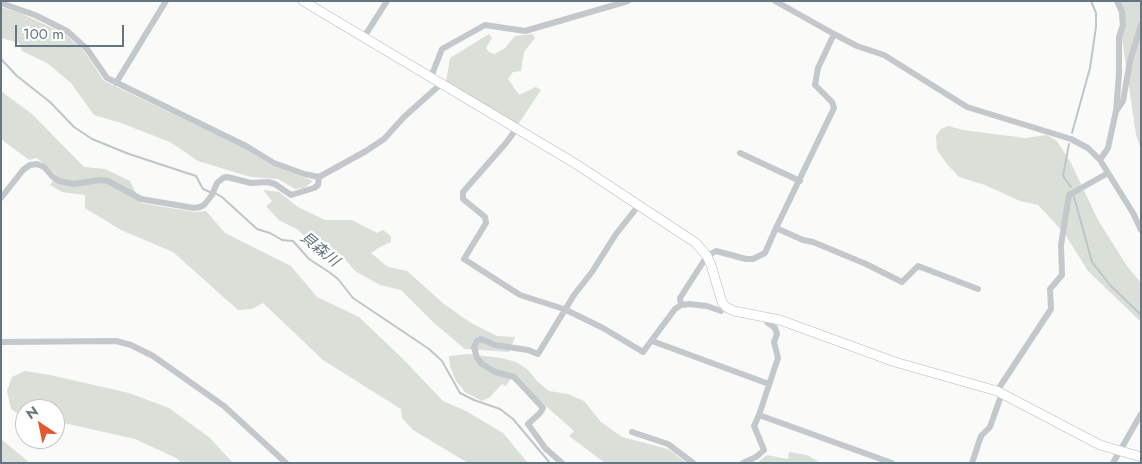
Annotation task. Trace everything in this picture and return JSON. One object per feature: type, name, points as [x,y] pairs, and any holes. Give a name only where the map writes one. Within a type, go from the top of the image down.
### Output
[{"type":"street","points":[[116,83],[166,1]]},
{"type":"street","points":[[303,1],[576,164],[696,243],[707,256],[719,296],[726,307],[734,311],[767,317],[895,362],[1000,392],[1100,446],[1141,457]]},
{"type":"street","points":[[364,37],[386,1]]},
{"type":"street","points":[[431,77],[442,49],[485,25],[525,31],[628,1]]},
{"type":"street","points":[[775,1],[857,46],[884,55],[967,107],[1071,139],[1088,148],[1100,160],[1133,213],[1141,230]]},
{"type":"street","points":[[1100,160],[1108,148],[1116,111],[1119,74],[1119,36],[1123,25],[1122,12],[1117,1]]},
{"type":"street","points":[[1,2],[35,15],[67,31],[87,49],[107,78],[116,83],[246,146],[274,164],[319,177],[366,151],[384,138],[442,83]]},
{"type":"street","points":[[1116,111],[1123,101],[1130,61],[1141,25]]},
{"type":"street","points":[[681,305],[680,298],[707,256],[716,251],[753,259],[765,253],[834,108],[832,102],[815,85],[818,68],[834,34]]},
{"type":"street","points":[[517,128],[463,192],[463,198],[485,217],[486,223],[464,259],[520,295],[564,309],[603,328],[643,352],[675,309],[681,305],[707,306],[716,311],[721,311],[726,307]]},
{"type":"street","points":[[740,153],[800,180]]},
{"type":"street","points":[[1,198],[23,170],[30,165],[37,164],[44,167],[59,181],[74,184],[100,180],[108,181],[141,199],[185,207],[200,207],[208,201],[219,179],[227,177],[251,183],[275,184],[291,195],[314,188],[318,185],[319,177]]},
{"type":"street","points":[[972,463],[981,436],[990,428],[1000,392],[1051,309],[1050,289],[1062,275],[1061,246],[1069,195],[1108,173]]},
{"type":"street","points":[[562,463],[545,448],[528,424],[540,414],[543,408],[514,377],[496,372],[482,364],[477,358],[474,347],[480,339],[495,345],[528,350],[538,354],[564,309],[592,272],[616,234],[639,205]]},
{"type":"street","points":[[776,228],[866,264],[902,282],[918,266],[978,289]]},
{"type":"street","points":[[743,463],[756,457],[764,450],[754,426],[778,358],[774,342],[777,334],[775,328],[767,322],[767,317]]},
{"type":"street","points":[[1,342],[116,341],[131,345],[153,356],[224,406],[286,463]]},
{"type":"street","points":[[652,341],[770,384]]},
{"type":"street","points":[[1113,463],[1141,414]]},
{"type":"street","points":[[758,415],[892,463]]},
{"type":"street","points":[[632,432],[668,444],[693,463]]},
{"type":"shaded area","points":[[1119,1],[1141,1],[1141,150],[1136,135],[1119,18]]},
{"type":"shaded area","points":[[1,7],[18,12],[65,34],[84,51],[104,81],[244,148],[271,165],[313,181],[304,188],[295,189],[278,179],[251,177],[198,161],[170,142],[121,123],[94,115],[71,83],[47,63],[22,51],[19,43],[1,38]]},
{"type":"shaded area","points":[[489,34],[492,38],[486,48],[489,52],[495,54],[505,48],[515,36],[532,34],[535,38],[524,52],[521,71],[513,72],[508,79],[519,95],[536,87],[541,90],[517,126],[446,83],[450,58]]},
{"type":"shaded area","points":[[1,91],[32,114],[84,167],[105,169],[130,181],[141,203],[194,212],[206,211],[225,233],[291,266],[317,297],[359,317],[443,401],[466,411],[503,433],[528,463],[468,463],[413,430],[402,418],[401,409],[323,360],[263,303],[252,309],[238,310],[173,252],[121,230],[85,208],[85,195],[62,192],[50,185],[57,175],[37,158],[29,160],[1,139]]},
{"type":"shaded area","points":[[948,126],[963,130],[1025,138],[1047,135],[1057,141],[1071,163],[1098,220],[1127,266],[1141,283],[1141,322],[1088,271],[1065,234],[1038,205],[1020,201],[985,185],[959,177],[937,150],[936,136],[941,129]]},
{"type":"shaded area","points":[[263,190],[279,192],[298,207],[325,220],[352,220],[377,233],[383,230],[391,236],[391,242],[371,253],[388,267],[407,271],[444,304],[471,323],[497,336],[515,337],[509,352],[465,349],[434,323],[401,290],[380,285],[355,271],[345,259],[315,247],[297,229],[280,221],[266,206],[272,201]]},
{"type":"shaded area","points":[[468,354],[516,362],[527,369],[549,391],[568,394],[584,401],[601,422],[622,437],[668,449],[687,463],[605,463],[569,436],[574,431],[512,376],[506,386],[502,384],[490,397],[482,401],[465,392],[456,381],[450,366],[449,356]]},
{"type":"shaded area","points":[[25,371],[50,375],[129,393],[169,408],[210,438],[233,463],[182,463],[176,458],[135,439],[65,423],[65,399],[15,399],[15,412],[11,409],[7,391],[12,377]]},
{"type":"shaded area","points":[[1,439],[30,463],[1,463]]},
{"type":"shaded area","points":[[789,452],[807,455],[821,463],[757,463],[767,455],[788,459]]},
{"type":"waterway","points":[[1072,133],[1090,68],[1096,27],[1096,13],[1091,1]]},
{"type":"waterway","name":"貝森川","points":[[1,59],[17,76],[50,102],[74,127],[92,139],[129,154],[196,176],[203,189],[210,192]]},
{"type":"waterway","points":[[1069,144],[1063,176],[1071,187]]},
{"type":"waterway","name":"貝森川","points":[[215,193],[222,197],[257,229],[270,233],[282,240],[293,241],[309,259],[338,279],[353,298],[429,349],[442,361],[460,393],[500,409],[513,419],[550,463]]},
{"type":"waterway","points":[[1074,197],[1092,262],[1110,285],[1141,315]]}]
